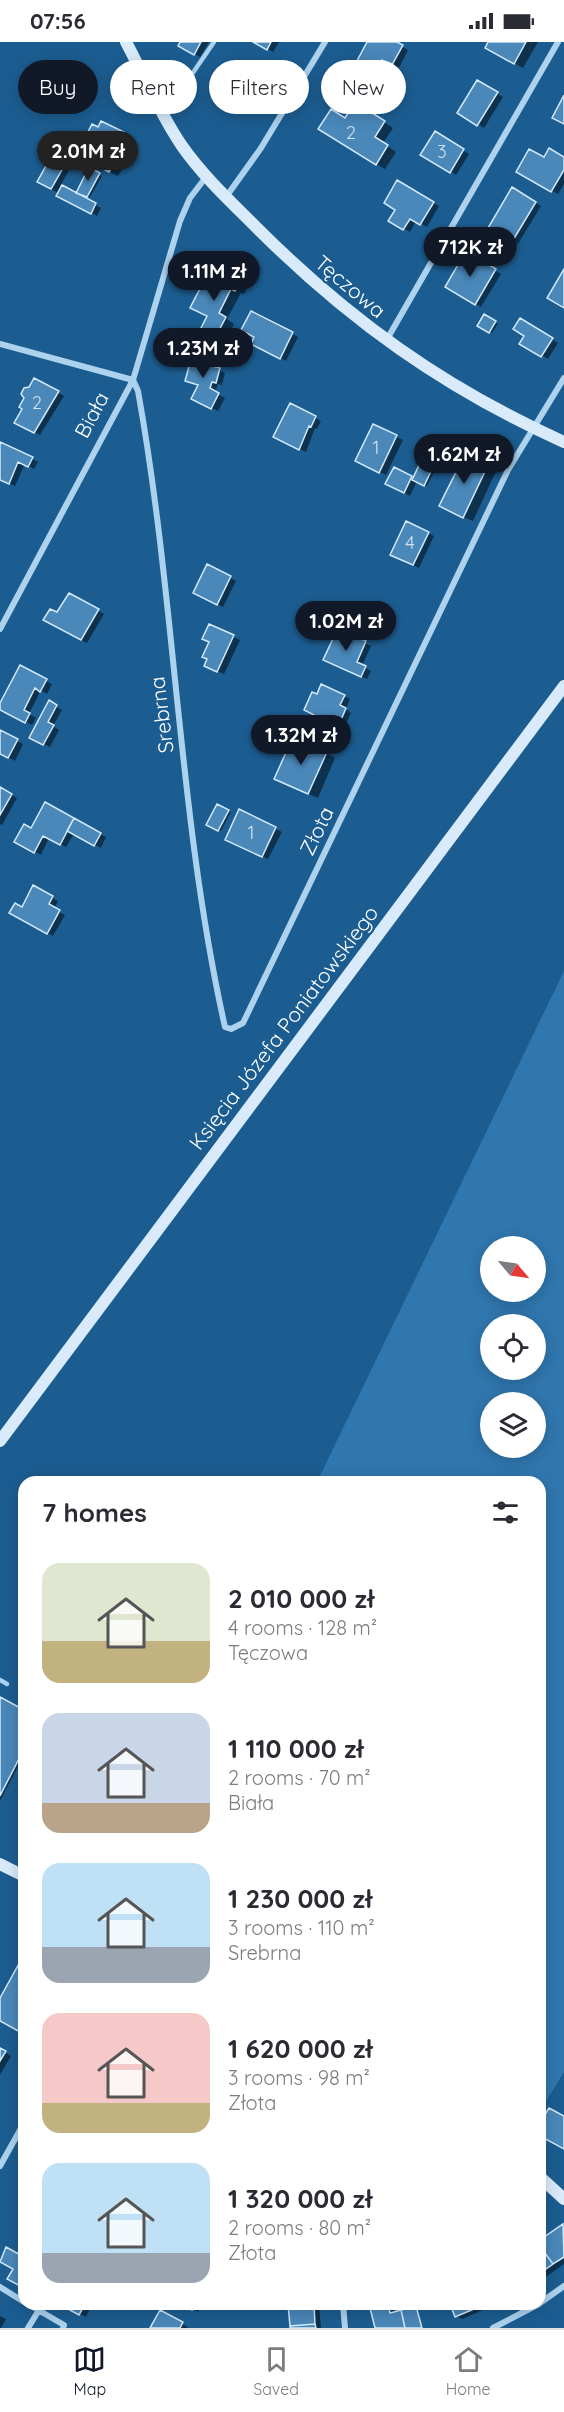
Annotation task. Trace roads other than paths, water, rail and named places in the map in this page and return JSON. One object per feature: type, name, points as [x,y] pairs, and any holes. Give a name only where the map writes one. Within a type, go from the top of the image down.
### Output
[{"type":"main road","name":"Tęczowa","points":[[126,42],[181,146],[206,177],[303,273],[386,342],[440,378],[534,429],[564,442]]},
{"type":"main road","name":"Księcia Józefa Poniatowskiego","points":[[0,1441],[564,686]]},
{"type":"main road","name":"Księcia Józefa Poniatowskiego","points":[[0,1429],[35,1393]]},
{"type":"main road","points":[[0,1864],[18,1873]]},
{"type":"main road","points":[[546,2182],[564,2199]]},
{"type":"street","points":[[226,197],[261,148],[325,42]]},
{"type":"street","points":[[386,342],[558,42]]},
{"type":"street","name":"Biała","points":[[0,629],[133,380],[180,221],[190,198],[206,177]]},
{"type":"street","points":[[0,344],[133,380]]},
{"type":"street","name":"Złota","points":[[243,1023],[508,470],[564,378]]},
{"type":"street","name":"Srebrna","points":[[133,380],[138,391],[144,425],[196,861],[216,988],[225,1027],[231,1029],[243,1023]]},
{"type":"street","points":[[0,2166],[18,2135]]},
{"type":"street","points":[[546,2298],[564,2286]]},
{"type":"street","points":[[0,2287],[18,2298]]},
{"type":"street","points":[[28,2328],[39,2310],[64,2325],[63,2328]]},
{"type":"street","points":[[344,2310],[345,2328]]},
{"type":"street","points":[[493,2328],[526,2310]]},
{"type":"lane","points":[[164,115],[214,42]]},
{"type":"lane","points":[[0,1680],[8,1684]]}]
